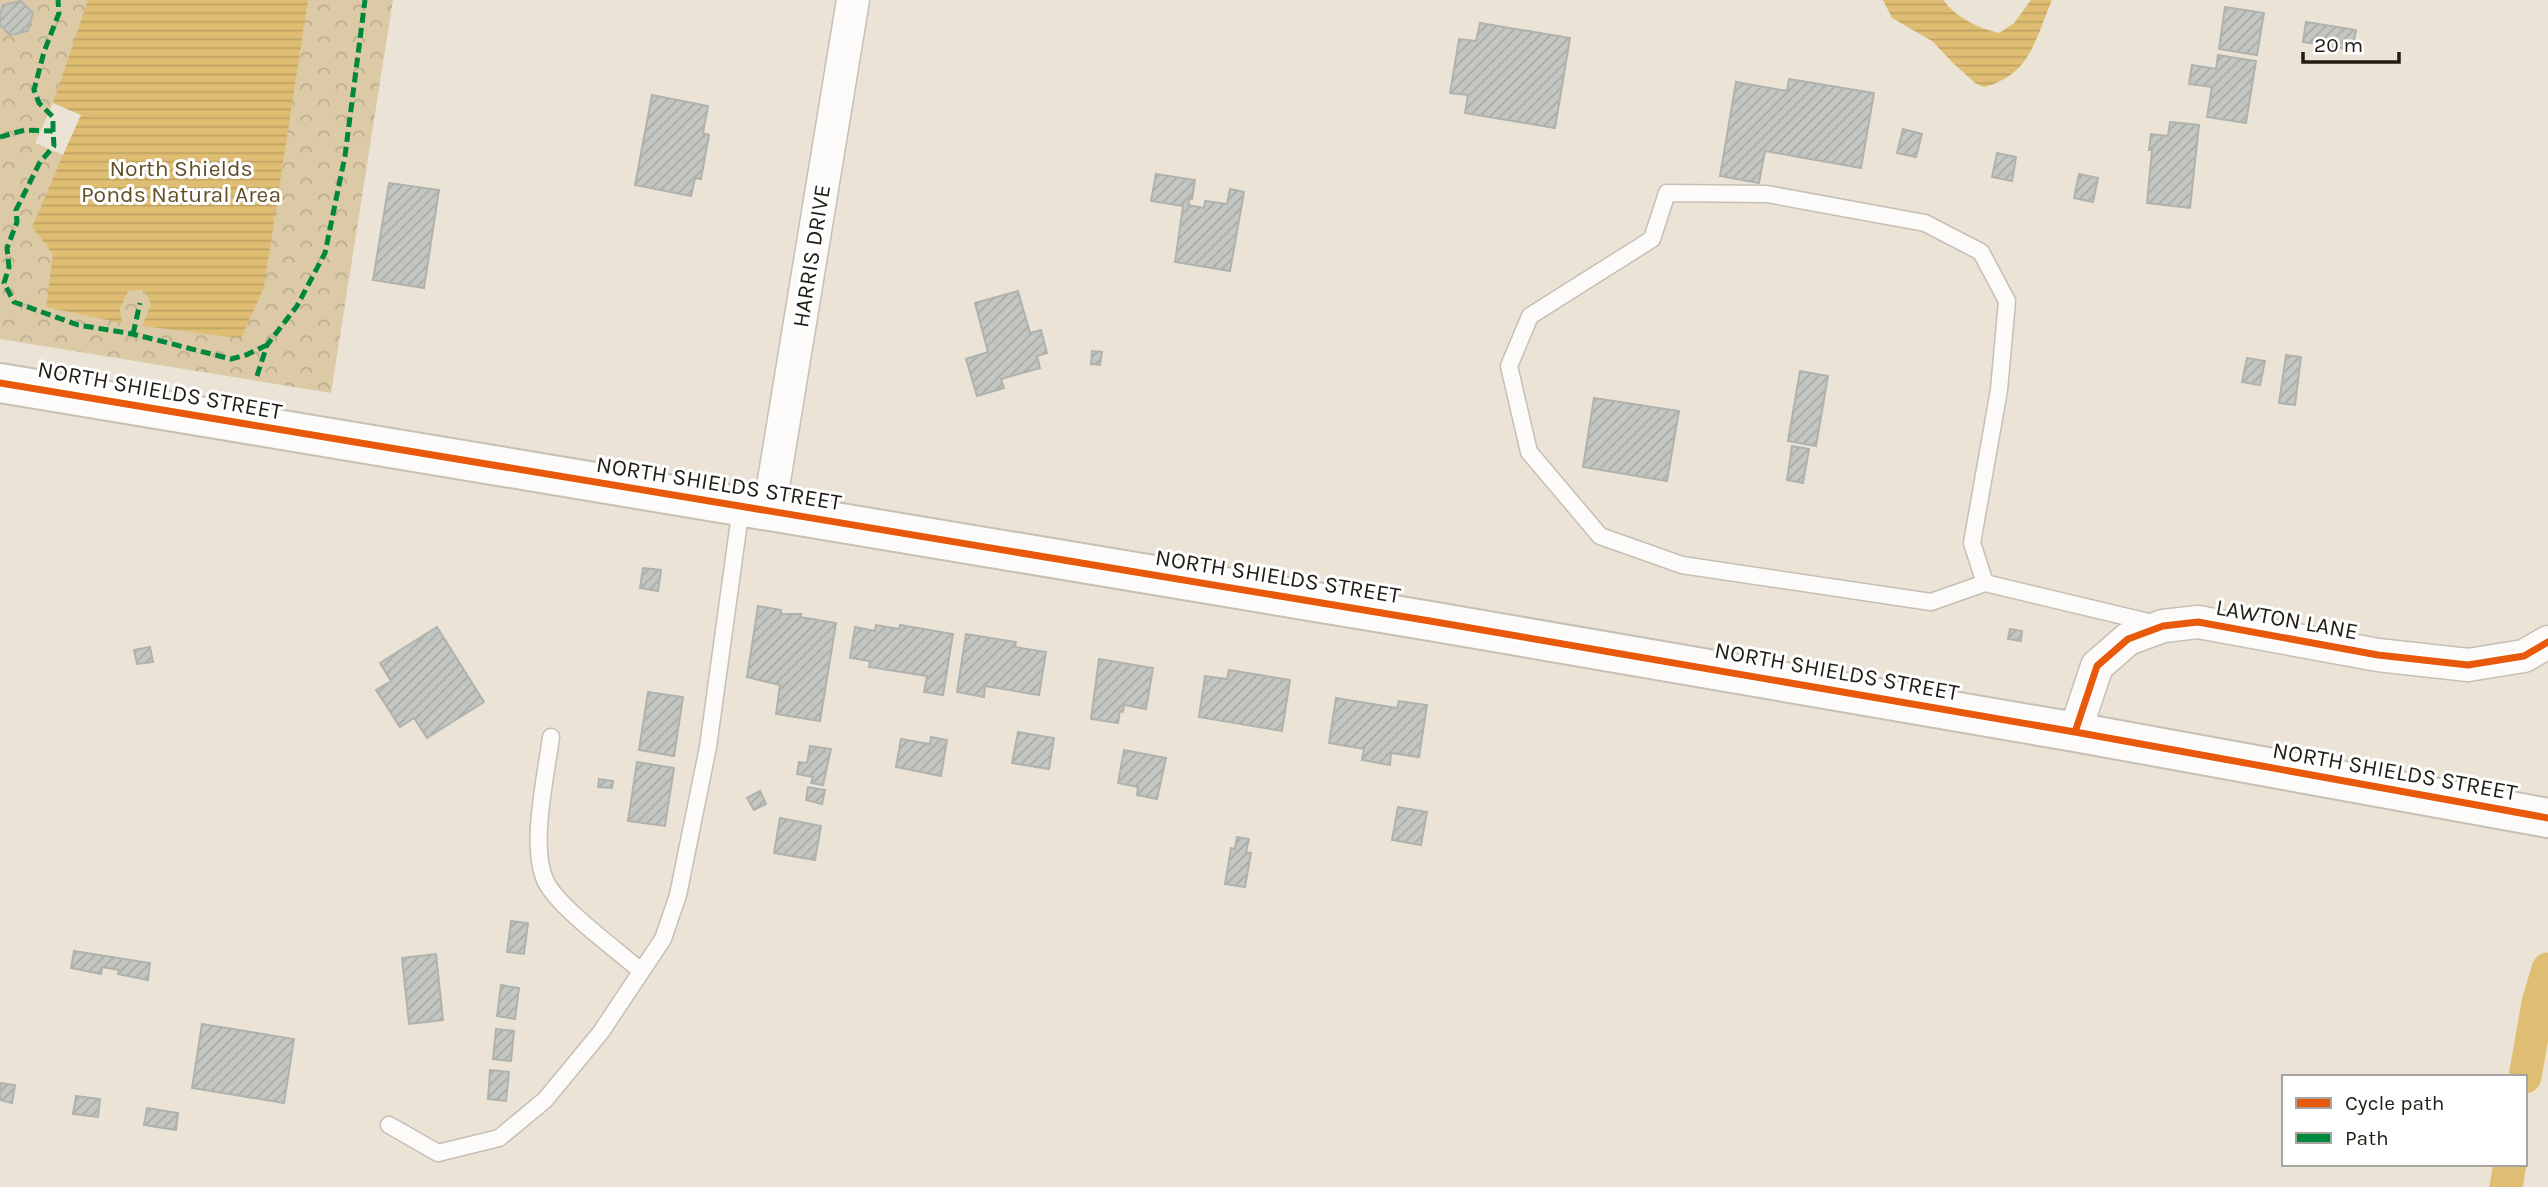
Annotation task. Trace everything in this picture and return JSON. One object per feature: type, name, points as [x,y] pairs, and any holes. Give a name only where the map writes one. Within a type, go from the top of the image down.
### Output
[{"type":"main road","name":"NORTH SHIELDS STREET","points":[[0,383],[1430,621],[2075,732],[2548,818]]},
{"type":"street","name":"HARRIS DRIVE","points":[[755,509],[853,0]]},
{"type":"street","name":"LAWTON LANE","points":[[2075,732],[2098,666],[2128,639],[2163,626],[2198,622],[2378,655],[2468,665],[2524,656],[2548,642]]},
{"type":"lane","points":[[1985,583],[1972,543],[1999,390],[2007,301],[1981,252],[1925,223],[1767,194],[1667,193],[1652,239],[1530,316],[1509,366],[1529,452],[1601,536],[1682,565],[1931,602],[1985,583],[2163,626]]},
{"type":"lane","points":[[389,1125],[438,1153],[499,1138],[545,1100],[601,1032],[663,939],[678,895],[755,509]]},
{"type":"lane","points":[[551,737],[538,839],[539,862],[547,884],[573,913],[642,971]]},
{"type":"green space","name":"North Shields Ponds Natural Area","points":[[0,0],[393,0],[331,393],[0,339]]},
{"type":"shaded area","points":[[88,0],[308,0],[264,287],[241,338],[142,326],[151,304],[144,290],[128,291],[120,309],[122,323],[46,307],[53,254],[32,227],[63,155],[35,143],[53,103]]},
{"type":"shaded area","points":[[1883,0],[1943,0],[1954,12],[1968,21],[1999,33],[2014,23],[2031,0],[2052,0],[2035,42],[2022,64],[2012,74],[1984,87],[1975,83],[1932,41],[1892,18]]},
{"type":"pier","points":[[53,103],[81,115],[63,155],[35,143]]},
{"type":"building","points":[[21,1],[33,13],[28,31],[10,35],[0,25],[3,5]]},
{"type":"building","points":[[2225,7],[2264,13],[2257,55],[2219,49]]},
{"type":"building","points":[[2306,22],[2356,30],[2352,50],[2303,42]]},
{"type":"building","points":[[1480,23],[1570,38],[1555,128],[1465,113],[1468,95],[1450,93],[1459,39],[1476,41]]},
{"type":"building","points":[[2218,55],[2256,61],[2246,123],[2207,117],[2212,87],[2189,84],[2192,65],[2216,69]]},
{"type":"building","points":[[1789,79],[1874,93],[1861,168],[1765,151],[1759,183],[1720,176],[1736,82],[1787,91]]},
{"type":"building","points":[[652,95],[708,106],[703,133],[709,135],[701,179],[695,178],[691,196],[635,185]]},
{"type":"building","points":[[2170,122],[2199,125],[2190,208],[2147,203],[2151,134],[2168,136]]},
{"type":"building","points":[[1903,129],[1922,134],[1916,157],[1897,153]]},
{"type":"building","points":[[1997,153],[2016,157],[2012,181],[1992,177]]},
{"type":"building","points":[[1156,174],[1195,180],[1192,199],[1190,198],[1188,205],[1204,208],[1205,201],[1227,204],[1230,189],[1244,192],[1230,271],[1175,262],[1183,206],[1151,201]]},
{"type":"building","points":[[2079,174],[2098,178],[2093,202],[2074,198]]},
{"type":"building","points":[[389,183],[439,190],[424,288],[373,280]]},
{"type":"building","points":[[1018,291],[1030,333],[1041,330],[1047,353],[1037,356],[1040,368],[1001,379],[1004,388],[977,396],[966,359],[988,352],[975,303]]},
{"type":"building","points":[[1092,351],[1102,352],[1100,365],[1091,364]]},
{"type":"building","points":[[2286,355],[2301,357],[2295,405],[2279,403]]},
{"type":"building","points":[[2247,358],[2265,361],[2260,385],[2242,382]]},
{"type":"building","points":[[1800,371],[1828,376],[1816,446],[1788,441]]},
{"type":"building","points":[[1594,398],[1679,411],[1667,481],[1583,467]]},
{"type":"building","points":[[1792,446],[1809,449],[1803,483],[1787,480]]},
{"type":"building","points":[[643,568],[661,570],[658,591],[640,588]]},
{"type":"building","points":[[758,606],[781,610],[781,614],[801,614],[800,617],[836,623],[820,721],[776,714],[780,685],[747,677]]},
{"type":"building","points":[[876,625],[899,629],[900,625],[953,634],[943,695],[924,692],[927,676],[869,667],[870,661],[850,658],[855,627],[875,631]]},
{"type":"building","points":[[437,627],[484,702],[427,738],[414,718],[400,727],[376,690],[391,681],[380,663]]},
{"type":"building","points":[[2010,629],[2022,631],[2021,641],[2008,639]]},
{"type":"building","points":[[966,634],[1016,642],[1015,647],[1046,652],[1039,695],[985,686],[984,697],[957,692]]},
{"type":"building","points":[[150,647],[153,662],[137,664],[134,650]]},
{"type":"building","points":[[1099,659],[1153,668],[1146,709],[1124,705],[1118,723],[1091,719]]},
{"type":"building","points":[[1229,670],[1290,680],[1282,731],[1199,717],[1205,676],[1227,679]]},
{"type":"building","points":[[648,692],[683,697],[674,756],[639,750]]},
{"type":"building","points":[[1336,698],[1397,708],[1399,701],[1427,705],[1419,757],[1391,753],[1390,765],[1362,760],[1364,749],[1329,743]]},
{"type":"building","points":[[1018,732],[1054,738],[1049,769],[1012,763]]},
{"type":"building","points":[[931,737],[947,740],[941,776],[896,767],[901,739],[930,744]]},
{"type":"building","points":[[810,746],[831,749],[823,785],[811,783],[813,777],[797,774],[799,762],[807,763]]},
{"type":"building","points":[[1124,750],[1166,758],[1157,799],[1137,795],[1138,787],[1118,783]]},
{"type":"building","points":[[637,762],[674,768],[665,826],[628,821]]},
{"type":"building","points":[[599,779],[613,781],[612,788],[598,787]]},
{"type":"building","points":[[808,787],[825,790],[822,804],[806,800]]},
{"type":"building","points":[[760,791],[766,804],[754,810],[747,798]]},
{"type":"building","points":[[1398,807],[1427,812],[1421,845],[1392,840]]},
{"type":"building","points":[[780,818],[821,826],[815,860],[774,853]]},
{"type":"building","points":[[1237,837],[1249,839],[1246,852],[1251,853],[1245,887],[1225,884],[1231,848],[1235,849]]},
{"type":"building","points":[[511,921],[528,923],[524,954],[507,952]]},
{"type":"building","points":[[74,951],[150,963],[148,980],[118,974],[119,970],[102,967],[101,974],[71,968]]},
{"type":"building","points":[[436,954],[443,1020],[409,1024],[402,958]]},
{"type":"building","points":[[501,985],[519,988],[515,1019],[497,1016]]},
{"type":"building","points":[[202,1024],[294,1039],[284,1103],[192,1088]]},
{"type":"building","points":[[496,1029],[514,1031],[511,1061],[493,1059]]},
{"type":"building","points":[[490,1070],[509,1072],[506,1101],[488,1099]]},
{"type":"building","points":[[0,1083],[15,1085],[12,1103],[0,1100]]},
{"type":"building","points":[[76,1096],[100,1099],[98,1117],[73,1114]]},
{"type":"building","points":[[147,1108],[178,1113],[176,1130],[144,1125]]},
{"type":"waterway","points":[[2525,1075],[2538,1003],[2548,969]]},
{"type":"waterway","points":[[2506,1187],[2510,1166]]},
{"type":"marked path","points":[[53,131],[53,117],[39,103],[34,90],[44,52],[59,13],[58,0]]},
{"type":"marked path","points":[[257,376],[267,345],[297,306],[325,253],[345,156],[365,0]]},
{"type":"marked path","points":[[0,137],[25,130],[53,131],[54,146],[40,162],[16,210],[17,222],[7,248],[9,267],[4,283],[14,302],[78,325],[133,334],[231,359],[267,345]]},
{"type":"marked path","points":[[133,334],[140,303]]},
{"type":"cycle path","points":[[0,383],[1430,621],[2075,732],[2548,818]]},
{"type":"cycle path","points":[[2075,732],[2097,666],[2128,639],[2163,626],[2198,622],[2378,655],[2468,665],[2524,656],[2548,642]]}]
